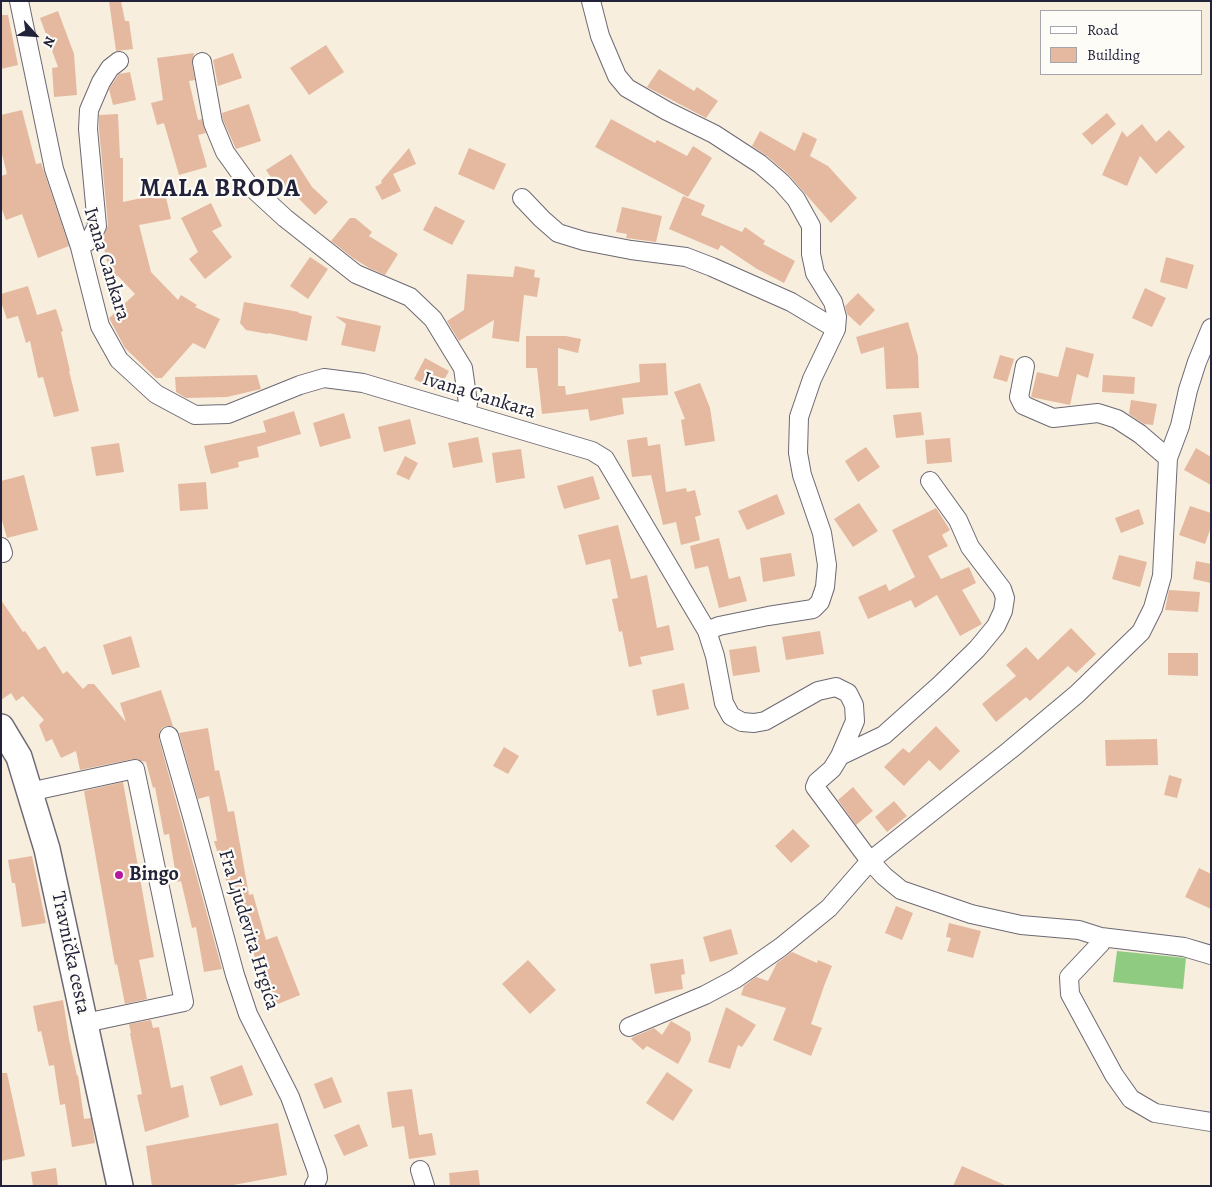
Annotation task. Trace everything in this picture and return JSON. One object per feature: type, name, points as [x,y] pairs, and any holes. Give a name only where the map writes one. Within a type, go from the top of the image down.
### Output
[{"type":"main road","name":"Travnička cesta","points":[[1,727],[19,757],[47,849],[120,1186]]},
{"type":"street","points":[[591,1],[600,36],[617,76],[627,88],[667,111],[714,134],[760,164],[781,182],[796,200],[811,226],[811,254],[815,273],[833,302],[837,317],[836,329],[812,379],[799,417],[798,453],[802,475],[822,532],[827,565],[825,587],[820,602],[813,609],[719,626],[707,631]]},
{"type":"street","name":"Ivana Cankara","points":[[22,4],[54,168],[80,247],[100,326],[120,360],[156,394],[196,415],[228,414],[300,385],[324,378],[363,383],[592,452],[606,458],[707,631],[715,656],[724,703],[731,716],[742,722],[754,723],[764,721],[818,691],[836,687],[848,693],[854,704],[855,721],[840,756],[832,769],[817,782],[815,787],[870,861]]},
{"type":"street","points":[[80,247],[90,240],[97,226],[88,129],[89,110],[110,68],[119,61]]},
{"type":"street","points":[[202,62],[213,123],[225,152],[248,184],[285,218],[356,274],[410,297],[433,319],[463,368],[468,403],[466,414]]},
{"type":"street","points":[[522,198],[558,233],[584,241],[686,258],[712,267],[790,302],[836,329]]},
{"type":"street","points":[[629,1027],[705,995],[735,979],[781,947],[829,908],[870,861],[1010,750],[1077,694],[1141,632],[1154,608],[1162,576],[1168,458],[1180,426],[1188,390],[1197,362],[1211,328]]},
{"type":"street","points":[[1025,366],[1019,397],[1023,405],[1053,418],[1098,413],[1117,419],[1140,434],[1168,458]]},
{"type":"street","points":[[840,756],[884,735],[977,649],[996,626],[1003,611],[1004,598],[1002,590],[970,547],[958,520],[930,481]]},
{"type":"street","name":"Fra Ljudevita Hrgića","points":[[169,736],[235,974],[248,1014],[290,1097],[317,1171],[318,1178],[314,1186]]},
{"type":"street","points":[[29,792],[135,769],[184,1002],[86,1023]]},
{"type":"street","points":[[870,861],[900,890],[971,914],[1021,925],[1079,930],[1101,936],[1184,947],[1211,955]]},
{"type":"street","points":[[1101,936],[1101,943],[1069,977],[1070,994],[1114,1075],[1131,1099],[1155,1113],[1211,1122]]},
{"type":"green space","points":[[1117,951],[1186,958],[1183,989],[1113,982]]},
{"type":"building","points":[[109,1],[121,1],[125,21],[129,21],[133,49],[116,51]]},
{"type":"building","points":[[58,11],[74,54],[77,95],[54,97],[52,68],[58,67],[40,18]]},
{"type":"building","points":[[1,15],[8,15],[18,65],[1,69]]},
{"type":"building","points":[[326,45],[344,72],[309,95],[290,68]]},
{"type":"building","points":[[194,53],[192,64],[195,80],[189,81],[198,120],[202,119],[206,133],[198,135],[207,167],[179,175],[164,123],[157,125],[151,103],[163,100],[157,58]]},
{"type":"building","points":[[233,53],[242,78],[218,86],[213,60]]},
{"type":"building","points":[[659,69],[694,91],[697,87],[718,101],[706,118],[647,87]]},
{"type":"building","points":[[130,72],[136,100],[113,105],[110,87],[119,74]]},
{"type":"building","points":[[249,104],[261,141],[236,149],[223,120],[222,113]]},
{"type":"building","points":[[22,110],[36,164],[41,163],[69,246],[38,258],[22,214],[6,220],[1,207],[1,176],[7,174],[1,150],[1,115]]},
{"type":"building","points":[[1107,113],[1116,124],[1092,145],[1082,134]]},
{"type":"building","points":[[118,114],[120,158],[123,158],[123,202],[165,193],[171,219],[139,225],[151,272],[178,300],[181,295],[197,305],[195,307],[220,319],[205,349],[193,343],[162,378],[156,378],[125,348],[109,318],[135,294],[118,276],[111,278],[102,240],[108,225],[99,115]]},
{"type":"building","points":[[611,119],[655,143],[657,140],[687,156],[693,146],[712,158],[688,197],[595,147]]},
{"type":"building","points":[[1142,124],[1156,142],[1169,130],[1185,147],[1156,174],[1140,156],[1127,186],[1102,175],[1122,131],[1127,137]]},
{"type":"building","points":[[760,131],[795,151],[803,132],[817,139],[810,156],[828,166],[857,198],[831,223],[788,174],[752,146]]},
{"type":"building","points":[[409,148],[416,164],[393,174],[401,191],[382,200],[375,187],[382,183],[381,181]]},
{"type":"building","points":[[469,148],[506,164],[494,190],[458,174]]},
{"type":"building","points":[[291,154],[312,187],[328,202],[315,215],[287,187],[280,191],[266,170]]},
{"type":"building","points":[[683,196],[705,205],[701,215],[742,232],[745,227],[765,241],[763,244],[795,261],[784,283],[757,269],[721,245],[718,250],[669,229]]},
{"type":"building","points":[[211,203],[222,226],[212,231],[232,257],[205,279],[189,259],[198,252],[181,218]]},
{"type":"building","points":[[435,206],[465,221],[452,245],[423,230]]},
{"type":"building","points":[[622,207],[662,216],[656,242],[626,238],[627,234],[616,232]]},
{"type":"building","points":[[350,218],[355,218],[372,232],[369,236],[398,254],[385,275],[353,258],[331,241]]},
{"type":"building","points":[[310,257],[328,269],[308,299],[290,286]]},
{"type":"building","points":[[1166,257],[1194,265],[1187,289],[1160,282]]},
{"type":"building","points":[[515,266],[535,270],[534,277],[540,278],[537,297],[524,295],[519,342],[492,338],[494,320],[459,341],[447,321],[464,310],[467,274],[513,277]]},
{"type":"building","points":[[28,286],[37,315],[56,309],[63,331],[61,332],[79,411],[54,417],[43,377],[38,378],[30,341],[26,343],[18,316],[7,319],[1,302],[1,294]]},
{"type":"building","points":[[1145,288],[1166,298],[1152,327],[1132,318]]},
{"type":"building","points":[[858,293],[875,310],[860,326],[847,314],[845,306]]},
{"type":"building","points":[[244,302],[312,316],[307,341],[246,330],[240,323]]},
{"type":"building","points":[[335,316],[381,326],[375,352],[341,345],[346,324]]},
{"type":"building","points":[[908,322],[918,356],[919,388],[886,389],[884,347],[861,354],[856,337]]},
{"type":"building","points":[[526,336],[566,336],[581,339],[578,353],[558,348],[558,386],[565,386],[566,395],[640,382],[639,364],[666,363],[668,395],[622,398],[624,414],[590,421],[588,409],[542,414],[537,368],[526,368]]},
{"type":"building","points":[[1066,347],[1094,354],[1088,378],[1077,374],[1070,405],[1031,397],[1037,372],[1058,377]]},
{"type":"building","points":[[1000,355],[1014,359],[1007,382],[993,378]]},
{"type":"building","points":[[425,358],[449,371],[438,391],[414,379]]},
{"type":"building","points":[[257,375],[261,389],[227,397],[186,398],[176,392],[175,377]]},
{"type":"building","points":[[1103,375],[1135,377],[1134,394],[1102,392]]},
{"type":"building","points":[[700,383],[710,408],[715,441],[685,446],[681,420],[685,419],[674,392]]},
{"type":"building","points":[[1131,400],[1157,404],[1153,425],[1144,424],[1129,414]]},
{"type":"building","points":[[294,411],[301,434],[257,447],[259,457],[238,462],[239,467],[211,474],[204,446],[266,432],[263,421]]},
{"type":"building","points":[[921,412],[924,435],[896,438],[893,415]]},
{"type":"building","points":[[344,413],[351,438],[320,447],[313,423]]},
{"type":"building","points":[[410,419],[416,444],[384,452],[378,427]]},
{"type":"building","points":[[478,437],[483,462],[453,468],[448,443]]},
{"type":"building","points":[[647,437],[648,446],[660,444],[666,492],[686,488],[687,492],[695,490],[701,515],[695,517],[700,540],[681,545],[676,522],[663,525],[651,475],[632,477],[627,440]]},
{"type":"building","points":[[950,438],[952,462],[927,464],[925,440]]},
{"type":"building","points":[[119,443],[124,472],[96,476],[91,447]]},
{"type":"building","points":[[866,447],[880,467],[858,482],[845,461]]},
{"type":"building","points":[[1196,448],[1211,457],[1211,485],[1184,470]]},
{"type":"building","points":[[521,449],[525,478],[496,483],[492,453]]},
{"type":"building","points":[[405,456],[418,463],[409,480],[396,474]]},
{"type":"building","points":[[24,475],[38,530],[7,538],[1,517],[1,481]]},
{"type":"building","points":[[593,476],[600,499],[564,509],[557,486]]},
{"type":"building","points":[[206,482],[208,509],[180,511],[178,484]]},
{"type":"building","points":[[777,494],[785,514],[747,530],[738,511]]},
{"type":"building","points":[[859,503],[878,531],[853,547],[834,519]]},
{"type":"building","points":[[1190,506],[1211,513],[1211,527],[1205,544],[1179,535]]},
{"type":"building","points":[[936,508],[950,530],[942,535],[948,546],[928,556],[941,579],[969,567],[976,583],[962,590],[982,624],[960,636],[937,595],[915,608],[911,600],[868,619],[858,597],[886,584],[889,591],[915,577],[892,530]]},
{"type":"building","points":[[1139,509],[1144,524],[1121,533],[1115,518]]},
{"type":"building","points":[[618,525],[631,579],[647,575],[657,628],[669,625],[674,650],[640,657],[642,664],[629,667],[622,631],[619,632],[612,599],[618,598],[610,559],[586,565],[578,535]]},
{"type":"building","points":[[719,538],[729,579],[740,576],[747,601],[719,608],[708,566],[695,569],[690,546]]},
{"type":"building","points":[[791,553],[795,576],[763,582],[760,558]]},
{"type":"building","points":[[1119,555],[1147,562],[1140,587],[1112,579]]},
{"type":"building","points":[[1196,561],[1211,564],[1211,583],[1193,579]]},
{"type":"building","points":[[1169,590],[1200,592],[1198,612],[1165,610]]},
{"type":"building","points":[[1,600],[38,650],[45,646],[63,674],[67,671],[83,689],[88,684],[94,684],[126,722],[120,703],[161,690],[173,726],[162,728],[159,733],[159,739],[222,969],[204,972],[196,927],[192,928],[181,881],[177,882],[169,834],[164,835],[155,787],[153,788],[146,762],[133,759],[80,770],[76,751],[61,758],[52,739],[46,742],[39,725],[44,720],[23,696],[16,701],[11,693],[1,700]]},
{"type":"building","points":[[1071,628],[1096,654],[1076,673],[1068,666],[1030,701],[1026,697],[996,722],[982,704],[1016,676],[1006,665],[1026,647],[1038,660]]},
{"type":"building","points":[[820,631],[824,654],[786,660],[782,637]]},
{"type":"building","points":[[131,636],[140,667],[112,675],[103,645]]},
{"type":"building","points":[[756,646],[760,672],[733,676],[729,650]]},
{"type":"building","points":[[1168,653],[1198,653],[1198,676],[1168,675]]},
{"type":"building","points":[[684,683],[689,709],[657,716],[652,690]]},
{"type":"building","points":[[936,726],[960,751],[940,771],[929,760],[904,786],[884,767],[903,748],[909,753]]},
{"type":"building","points":[[208,728],[215,771],[219,770],[228,812],[234,811],[249,895],[253,894],[266,940],[277,936],[300,995],[273,1006],[244,928],[241,929],[214,841],[217,841],[209,796],[198,799],[179,733]]},
{"type":"building","points":[[1157,739],[1158,765],[1106,766],[1105,740]]},
{"type":"building","points":[[504,747],[519,756],[508,774],[493,766]]},
{"type":"building","points":[[1169,775],[1182,779],[1177,798],[1164,795]]},
{"type":"building","points":[[123,782],[154,957],[139,960],[147,999],[125,1004],[117,964],[115,965],[84,791]]},
{"type":"building","points":[[853,787],[873,811],[856,825],[838,800]]},
{"type":"building","points":[[894,801],[907,816],[887,832],[875,817]]},
{"type":"building","points":[[793,829],[810,846],[791,863],[775,846]]},
{"type":"building","points":[[32,856],[46,923],[22,927],[15,883],[12,883],[8,860]]},
{"type":"building","points":[[1199,868],[1211,874],[1211,909],[1185,897]]},
{"type":"building","points":[[896,906],[913,913],[902,940],[885,933]]},
{"type":"building","points":[[949,923],[981,931],[973,958],[947,951],[951,938],[946,937]]},
{"type":"building","points":[[731,929],[738,954],[710,962],[703,937]]},
{"type":"building","points":[[792,952],[817,963],[818,960],[832,966],[811,1024],[822,1028],[811,1056],[773,1040],[786,1008],[741,995],[744,986],[756,977],[768,981],[777,963]]},
{"type":"building","points":[[683,959],[685,974],[681,975],[683,989],[655,994],[650,964]]},
{"type":"building","points":[[528,960],[556,990],[530,1014],[502,984]]},
{"type":"building","points":[[63,1000],[69,1039],[78,1075],[84,1119],[91,1118],[95,1143],[72,1147],[65,1104],[60,1105],[54,1065],[49,1066],[41,1031],[38,1032],[33,1006]]},
{"type":"building","points":[[726,1007],[756,1025],[742,1047],[738,1045],[730,1069],[708,1062]]},
{"type":"building","points":[[151,1020],[153,1028],[159,1027],[171,1088],[183,1085],[189,1117],[145,1132],[137,1095],[142,1094],[129,1024]]},
{"type":"building","points":[[671,1021],[690,1032],[691,1040],[678,1064],[647,1046],[643,1050],[631,1039],[654,1028],[662,1035]]},
{"type":"building","points":[[242,1065],[253,1095],[220,1106],[210,1077]]},
{"type":"building","points":[[667,1072],[693,1090],[673,1121],[646,1103]]},
{"type":"building","points":[[1,1073],[7,1073],[25,1156],[1,1161]]},
{"type":"building","points":[[332,1077],[342,1102],[324,1109],[314,1084]]},
{"type":"building","points":[[412,1089],[419,1135],[432,1133],[436,1155],[409,1159],[404,1126],[392,1128],[387,1092]]},
{"type":"building","points":[[278,1123],[287,1175],[228,1186],[152,1186],[146,1146]]},
{"type":"building","points":[[359,1124],[368,1146],[344,1156],[334,1135]]},
{"type":"building","points":[[962,1166],[1007,1186],[953,1186]]},
{"type":"building","points":[[56,1168],[58,1186],[33,1186],[31,1172]]},
{"type":"building","points":[[478,1170],[480,1186],[450,1186],[449,1173]]},
{"type":"place","name":"Bingo","points":[[119,875]]},
{"type":"district","name":"MALA BRODA","points":[[220,190]]}]
